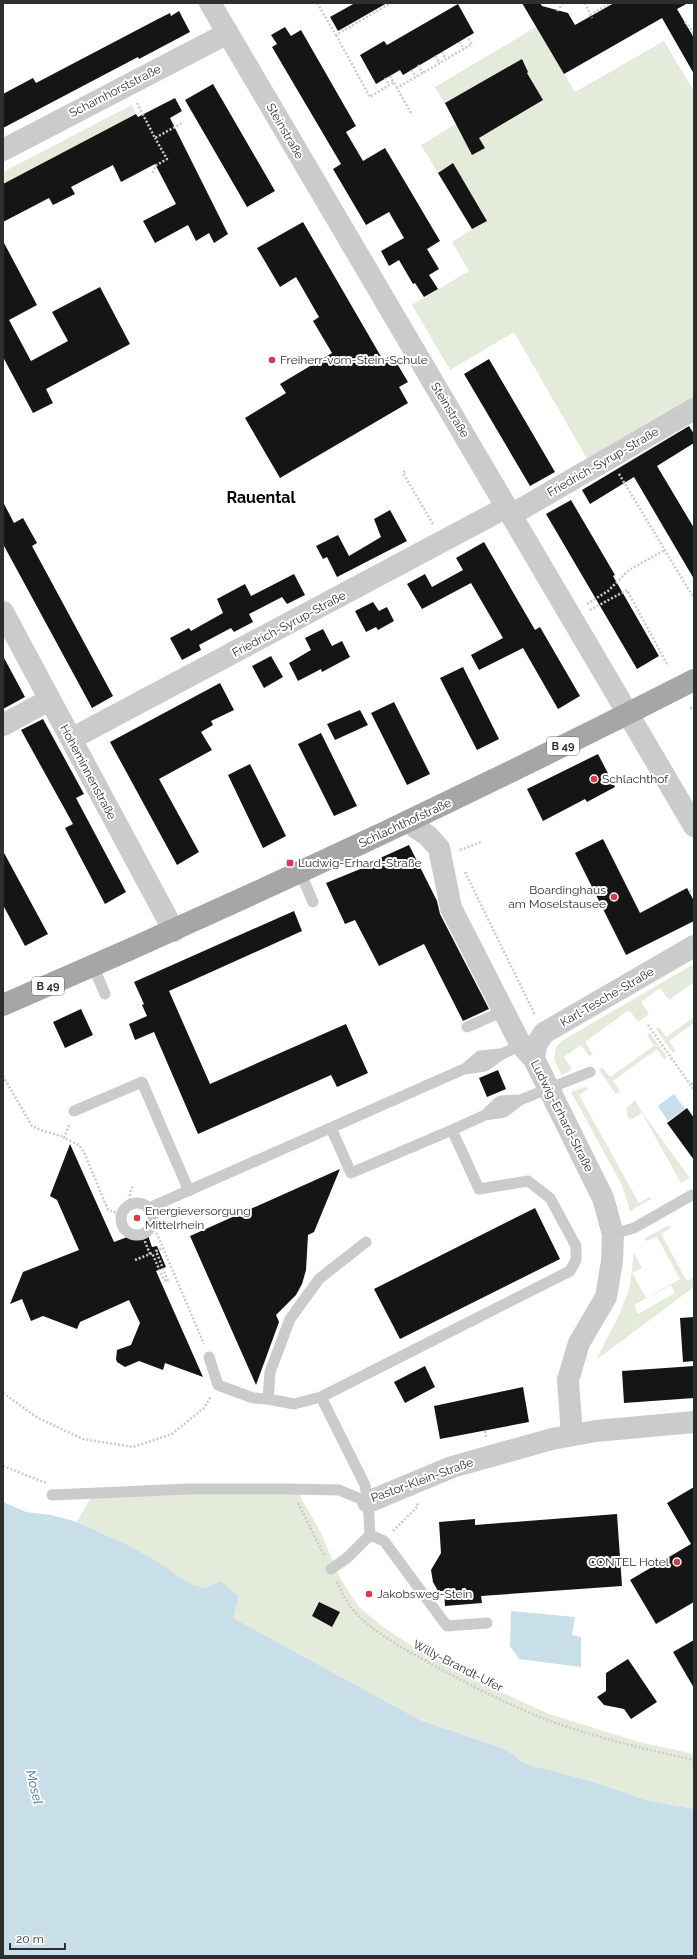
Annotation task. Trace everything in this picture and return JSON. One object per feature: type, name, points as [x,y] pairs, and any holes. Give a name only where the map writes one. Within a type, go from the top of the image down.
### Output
[{"type":"main road","name":"Schlachthofstraße","points":[[3,1005],[174,931],[408,822],[627,715],[694,680]]},
{"type":"street","name":"Steinstraße","points":[[210,3],[509,511],[627,715]]},
{"type":"street","name":"Scharnhorststraße","points":[[3,150],[228,33]]},
{"type":"street","name":"Friedrich-Syrup-Straße","points":[[71,739],[610,458],[694,409]]},
{"type":"street","name":"Hoheminnenstraße","points":[[3,612],[174,931]]},
{"type":"street","points":[[3,725],[50,700]]},
{"type":"street","points":[[627,715],[694,826]]},
{"type":"street","name":"Ludwig-Erhard-Straße","points":[[408,822],[428,836],[439,848],[451,908],[504,1011],[548,1090],[603,1198],[613,1234],[612,1261],[606,1298],[579,1343],[568,1380],[572,1435]]},
{"type":"street","name":"Karl-Tesche-Straße","points":[[544,1033],[694,946]]},
{"type":"street","points":[[528,1052],[536,1045],[544,1033]]},
{"type":"street","name":"Pastor-Klein-Straße","points":[[368,1502],[452,1466],[572,1435],[694,1422]]},
{"type":"lane","points":[[300,872],[313,902]]},
{"type":"lane","points":[[93,966],[105,994]]},
{"type":"lane","points":[[467,1027],[504,1011]]},
{"type":"lane","points":[[149,1208],[464,1070],[480,1056],[528,1052]]},
{"type":"lane","points":[[331,1128],[352,1173],[485,1115],[500,1101],[520,1100],[590,1072]]},
{"type":"lane","points":[[74,1111],[142,1082],[189,1191]]},
{"type":"lane","points":[[209,1357],[218,1385],[253,1398],[268,1398],[294,1404],[321,1397],[570,1271],[576,1260],[576,1246],[550,1198],[528,1181],[479,1189],[452,1130]]},
{"type":"lane","points":[[613,1234],[634,1228],[692,1195]]},
{"type":"lane","points":[[140,1203],[149,1208],[153,1218],[146,1231],[136,1235],[126,1231],[121,1222],[121,1214],[125,1207],[130,1204],[140,1203]]},
{"type":"lane","points":[[268,1398],[270,1372],[290,1319],[319,1279],[366,1242]]},
{"type":"lane","points":[[321,1397],[365,1485],[368,1502],[370,1535],[347,1558],[331,1569]]},
{"type":"lane","name":"Pastor-Klein-Straße","points":[[52,1494],[188,1489],[339,1490],[368,1502]]},
{"type":"lane","points":[[370,1535],[384,1540],[447,1626],[487,1623]]},
{"type":"path","points":[[318,3],[370,97],[394,82]]},
{"type":"path","points":[[336,35],[392,3]]},
{"type":"path","points":[[557,11],[563,3]]},
{"type":"path","points":[[586,3],[591,17],[610,3]]},
{"type":"path","points":[[685,22],[694,34]]},
{"type":"path","points":[[397,88],[472,44],[468,37]]},
{"type":"path","points":[[459,42],[464,49]]},
{"type":"path","points":[[442,52],[446,59]]},
{"type":"path","points":[[435,56],[440,63]]},
{"type":"path","points":[[418,65],[423,73]]},
{"type":"path","points":[[411,70],[416,77]]},
{"type":"path","points":[[390,76],[411,113]]},
{"type":"path","points":[[386,78],[389,85]]},
{"type":"path","points":[[135,99],[167,159],[156,166],[153,173]]},
{"type":"path","points":[[155,138],[184,122]]},
{"type":"path","points":[[610,458],[692,595],[694,595]]},
{"type":"path","points":[[405,471],[403,473],[425,508],[435,528]]},
{"type":"path","points":[[583,607],[608,591],[629,570],[665,550]]},
{"type":"path","points":[[586,612],[627,590],[668,666]]},
{"type":"path","points":[[456,852],[481,842]]},
{"type":"path","points":[[462,866],[544,1033]]},
{"type":"path","points":[[689,892],[694,890]]},
{"type":"path","points":[[648,1025],[694,1090]]},
{"type":"path","points":[[3,1076],[32,1126],[64,1138],[79,1146],[84,1152],[108,1210],[121,1214]]},
{"type":"path","points":[[130,1204],[130,1193],[133,1186]]},
{"type":"path","points":[[163,1248],[156,1251],[168,1281],[164,1280],[152,1253],[150,1254],[146,1231],[157,1234],[163,1248],[209,1357]]},
{"type":"path","points":[[135,1260],[150,1254]]},
{"type":"path","points":[[3,1393],[38,1418],[82,1439],[133,1447],[172,1434],[204,1408],[218,1385]]},
{"type":"path","points":[[3,1466],[49,1484],[52,1494]]},
{"type":"path","name":"Willy-Brandt-Ufer","points":[[290,1489],[316,1535],[342,1594],[353,1611],[378,1632],[407,1651],[463,1682],[544,1718],[576,1730],[634,1746],[694,1760]]},
{"type":"path","points":[[384,1540],[418,1506],[416,1500]]},
{"type":"green space","points":[[536,27],[575,92],[664,41],[694,91],[694,400],[589,462],[514,332],[450,370],[412,305],[469,271],[452,242],[472,229],[421,145],[456,124],[435,87]]},
{"type":"green space","points":[[132,105],[136,114],[3,184],[3,172]]},
{"type":"green space","points":[[694,964],[694,982],[669,1000],[660,988],[641,1002],[649,1014],[638,1022],[629,1010],[585,1042],[593,1054],[589,1056],[581,1045],[564,1057],[572,1069],[562,1076],[554,1060],[556,1047],[563,1040]]},
{"type":"green space","points":[[694,1017],[694,1023],[669,1041],[676,1051],[673,1053],[656,1029],[659,1027],[666,1037]]},
{"type":"green space","points":[[650,1033],[667,1057],[664,1060],[657,1049],[613,1081],[620,1091],[616,1094],[599,1070],[602,1067],[610,1077],[654,1046],[647,1035]]},
{"type":"green space","points":[[585,1087],[589,1089],[579,1095],[639,1203],[650,1197],[651,1199],[630,1211],[622,1185],[571,1092]]},
{"type":"green space","points":[[635,1100],[690,1178],[681,1183],[642,1113],[630,1120],[627,1115],[627,1108]]},
{"type":"green space","points":[[669,1225],[671,1228],[661,1234],[687,1281],[694,1277],[694,1287],[596,1360],[620,1313],[630,1286],[634,1253],[642,1268],[632,1273],[646,1298],[680,1279],[657,1237],[647,1241],[645,1238]],"holes":[[[671,1285],[675,1293],[638,1314],[634,1305]]]},
{"type":"green space","points":[[295,1487],[321,1533],[340,1578],[358,1606],[383,1627],[412,1646],[468,1677],[549,1714],[639,1742],[694,1754],[694,1809],[646,1800],[591,1781],[526,1764],[505,1749],[420,1720],[233,1618],[206,1588],[192,1585],[155,1560],[130,1546],[77,1522],[94,1491]]},
{"type":"water","points":[[674,1094],[685,1109],[668,1121],[658,1106]]},
{"type":"water","name":"Mosel","points":[[3,1502],[26,1512],[51,1515],[77,1522],[130,1546],[155,1560],[192,1585],[206,1588],[221,1581],[239,1597],[233,1618],[420,1720],[505,1749],[526,1764],[591,1781],[646,1800],[694,1809],[694,1956],[3,1956]]},
{"type":"water","points":[[511,1611],[575,1617],[572,1635],[581,1637],[581,1667],[519,1659],[510,1646]]},
{"type":"building","points":[[355,3],[387,3],[338,31],[330,17]]},
{"type":"building","points":[[522,3],[540,3],[542,6],[568,13],[575,25],[614,3],[688,3],[677,9],[694,38],[694,74],[662,18],[564,74]]},
{"type":"building","points":[[458,4],[474,33],[403,75],[400,70],[376,84],[360,55],[384,41],[387,45]]},
{"type":"building","points":[[179,11],[190,32],[139,59],[138,57],[3,128],[3,94],[33,78],[36,83],[158,19],[170,13],[171,16]]},
{"type":"building","points":[[285,27],[291,36],[301,30],[356,126],[346,132],[363,161],[385,148],[440,241],[427,249],[439,269],[429,275],[438,289],[424,297],[415,283],[413,284],[399,260],[389,266],[381,251],[404,238],[389,212],[366,225],[333,169],[341,164],[272,47],[277,44],[271,35]]},
{"type":"building","points":[[522,59],[528,72],[527,73],[543,100],[479,138],[485,148],[472,155],[445,103]]},
{"type":"building","points":[[213,84],[275,191],[247,207],[185,100]]},
{"type":"building","points":[[175,98],[182,111],[170,118],[228,234],[214,243],[209,233],[196,241],[188,225],[155,243],[143,221],[176,204],[155,164],[121,182],[113,165],[71,187],[75,194],[53,205],[49,198],[3,222],[3,184],[136,114],[138,117]]},
{"type":"building","points":[[453,163],[487,221],[472,229],[438,173]]},
{"type":"building","points":[[303,222],[383,360],[392,355],[408,382],[399,387],[408,403],[280,478],[245,418],[286,393],[280,384],[332,353],[313,321],[319,317],[296,277],[280,287],[257,248]]},
{"type":"building","points":[[3,241],[37,305],[9,320],[31,361],[68,341],[52,312],[100,287],[130,344],[46,389],[53,403],[33,413],[3,357]]},
{"type":"building","points":[[489,359],[555,472],[530,486],[464,374]]},
{"type":"building","points":[[689,426],[694,434],[694,443],[657,466],[694,528],[694,579],[634,477],[590,504],[582,490]]},
{"type":"building","points":[[571,500],[615,575],[613,576],[659,656],[637,669],[546,514]]},
{"type":"building","points":[[3,502],[14,523],[23,518],[37,543],[32,546],[113,696],[92,708],[3,544]]},
{"type":"building","points":[[390,510],[407,541],[337,577],[327,557],[323,559],[316,546],[338,535],[349,556],[381,537],[374,519]]},
{"type":"building","points":[[484,542],[535,630],[540,627],[580,696],[558,709],[523,648],[479,670],[471,655],[503,638],[471,583],[422,609],[407,584],[425,574],[432,587],[463,570],[456,558]]},
{"type":"building","points":[[294,574],[305,595],[287,604],[282,597],[249,614],[253,622],[234,632],[231,628],[199,645],[201,650],[182,660],[170,638],[189,628],[191,631],[223,613],[217,599],[245,584],[251,596]]},
{"type":"building","points":[[373,602],[379,611],[387,607],[394,621],[378,630],[376,627],[366,632],[355,611]]},
{"type":"building","points":[[323,629],[332,646],[342,641],[350,657],[322,672],[321,669],[298,681],[289,663],[311,650],[305,638]]},
{"type":"building","points":[[3,656],[25,697],[3,709]]},
{"type":"building","points":[[271,656],[283,677],[264,688],[252,666]]},
{"type":"building","points":[[463,667],[499,739],[477,750],[440,678]]},
{"type":"building","points":[[220,683],[234,710],[211,721],[213,725],[201,732],[212,750],[159,779],[199,852],[177,865],[110,742]]},
{"type":"building","points":[[394,702],[430,774],[407,785],[371,713]]},
{"type":"building","points":[[360,710],[368,725],[335,740],[327,724]]},
{"type":"building","points":[[43,719],[84,794],[76,798],[126,892],[105,904],[65,828],[73,824],[21,730]]},
{"type":"building","points":[[321,733],[357,806],[334,816],[298,744]]},
{"type":"building","points":[[598,754],[615,787],[587,802],[585,799],[543,821],[527,789]]},
{"type":"building","points":[[250,764],[286,836],[263,848],[228,775]]},
{"type":"building","name":"Boardinghaus am Moselstausee","points":[[603,839],[640,913],[687,888],[694,901],[694,921],[626,955],[575,853]]},
{"type":"building","points":[[409,845],[437,901],[440,914],[489,1009],[463,1021],[424,944],[379,966],[355,920],[345,924],[326,883],[370,865],[369,863]]},
{"type":"building","points":[[3,851],[48,934],[25,946],[3,905]]},
{"type":"building","points":[[294,911],[302,931],[169,991],[210,1084],[346,1024],[368,1073],[337,1087],[331,1075],[198,1134],[154,1032],[135,1040],[129,1024],[147,1016],[142,1005],[144,1004],[134,982]]},
{"type":"building","points":[[81,1009],[93,1035],[65,1048],[53,1022]]},
{"type":"building","points":[[498,1070],[506,1089],[487,1097],[479,1078]]},
{"type":"building","points":[[687,1108],[694,1118],[694,1160],[667,1123]]},
{"type":"building","points":[[70,1144],[114,1242],[146,1230],[152,1247],[157,1246],[166,1267],[156,1271],[203,1377],[165,1363],[163,1370],[139,1361],[125,1367],[117,1362],[117,1350],[131,1345],[140,1323],[129,1300],[80,1322],[77,1329],[43,1316],[31,1321],[22,1299],[10,1304],[23,1272],[79,1250],[57,1200],[50,1196]]},
{"type":"building","points":[[340,1169],[314,1232],[308,1235],[306,1270],[302,1284],[296,1295],[276,1315],[279,1322],[256,1385],[190,1236]]},
{"type":"building","points":[[535,1208],[560,1259],[400,1339],[374,1289]]},
{"type":"building","points":[[694,1317],[694,1361],[683,1362],[680,1318]]},
{"type":"building","points":[[425,1366],[435,1387],[405,1403],[394,1382]]},
{"type":"building","points":[[694,1366],[694,1398],[624,1403],[622,1371]]},
{"type":"building","points":[[523,1387],[529,1422],[440,1439],[434,1406]]},
{"type":"building","name":"CONTEL Hotel","points":[[694,1487],[694,1602],[656,1624],[630,1580],[691,1544],[667,1503]]},
{"type":"building","points":[[617,1514],[622,1586],[481,1596],[482,1603],[445,1606],[444,1591],[438,1591],[433,1582],[431,1570],[441,1553],[439,1522],[475,1519],[475,1525]]},
{"type":"building","points":[[319,1602],[340,1612],[332,1627],[312,1616]]},
{"type":"building","points":[[694,1640],[694,1688],[673,1652]]},
{"type":"building","points":[[628,1659],[657,1702],[631,1719],[624,1709],[604,1705],[597,1697],[606,1691],[606,1673]]},
{"type":"place","name":"Freiherr-vom-Stein-Schule","points":[[272,360]]},
{"type":"place","name":"Schlachthof","points":[[594,779]]},
{"type":"place","name":"Ludwig-Erhard-Straße","points":[[290,863]]},
{"type":"place","name":"Boardinghaus am Moselstausee","points":[[614,897]]},
{"type":"place","name":"Energieversorgung Mittelrhein","points":[[137,1218]]},
{"type":"place","name":"CONTEL Hotel","points":[[677,1562]]},
{"type":"place","name":"Jakobsweg-Stein","points":[[369,1594]]},
{"type":"district","name":"Rauental","points":[[261,497]]}]
